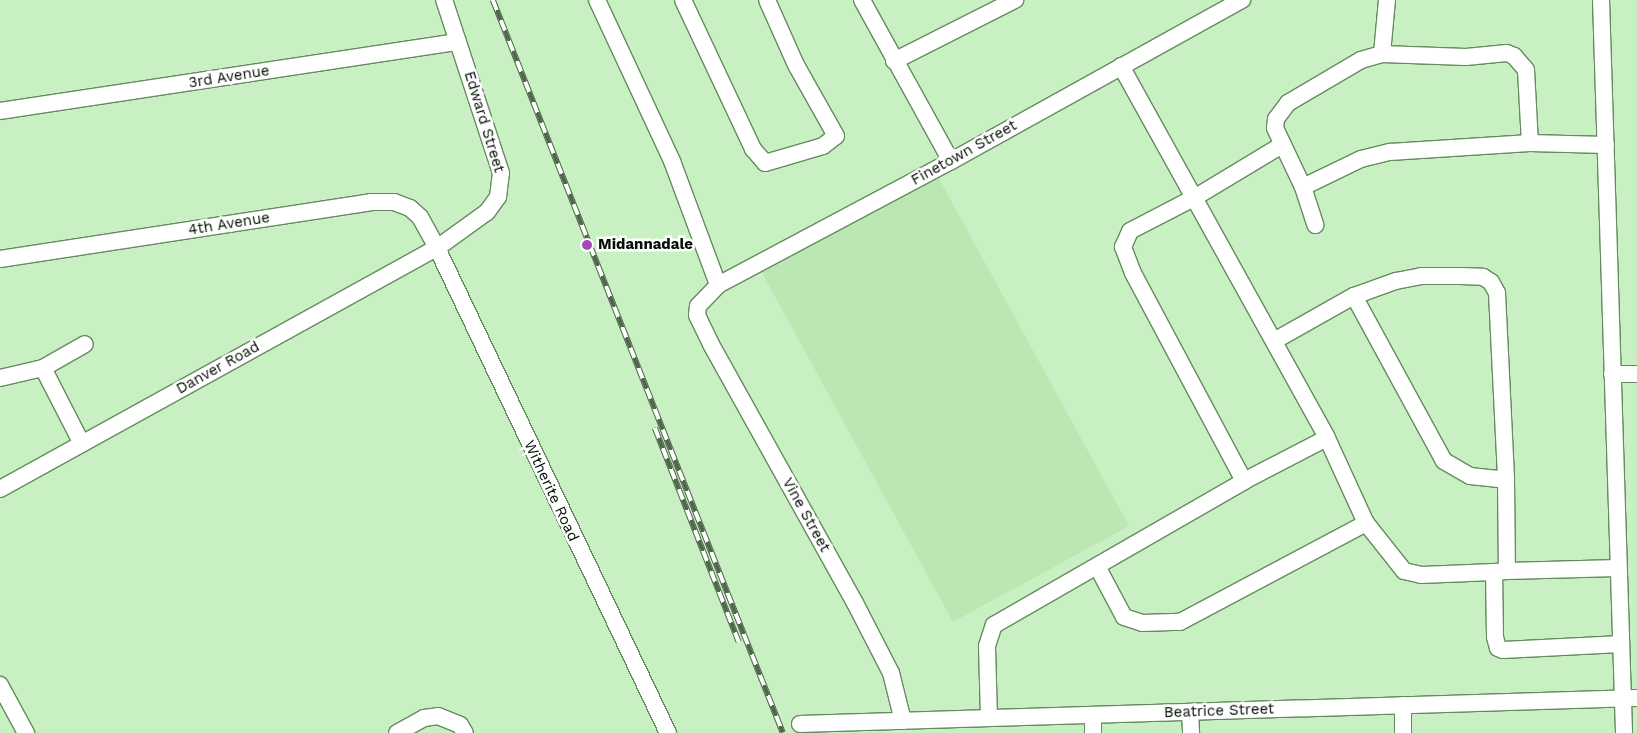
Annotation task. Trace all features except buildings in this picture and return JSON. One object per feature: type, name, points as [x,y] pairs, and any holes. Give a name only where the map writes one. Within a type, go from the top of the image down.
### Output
[{"type":"street","name":"Edward Street","points":[[437,248],[487,212],[498,197],[502,181],[444,0]]},
{"type":"street","points":[[683,0],[749,142],[757,157],[765,162],[823,146],[836,136],[796,65],[768,0]]},
{"type":"street","points":[[862,0],[894,62],[951,161]]},
{"type":"street","points":[[894,62],[1015,0]]},
{"type":"street","name":"Finetown Street","points":[[697,315],[698,306],[705,296],[718,285],[951,161],[1242,0]]},
{"type":"street","points":[[1382,54],[1387,0]]},
{"type":"street","points":[[1601,0],[1621,644],[1630,698],[1624,733]]},
{"type":"street","points":[[600,1],[672,161],[718,285]]},
{"type":"street","name":"3rd Avenue","points":[[0,111],[458,42]]},
{"type":"street","points":[[1315,225],[1303,187],[1275,128],[1280,110],[1288,103],[1361,60],[1382,54],[1466,57],[1507,53],[1514,56],[1526,70],[1530,142]]},
{"type":"street","points":[[1121,66],[1327,438],[1366,523],[1404,570],[1421,575],[1618,568]]},
{"type":"street","points":[[1303,187],[1361,159],[1390,152],[1530,142],[1606,145]]},
{"type":"street","points":[[1244,481],[1133,273],[1124,248],[1130,231],[1194,198],[1282,145]]},
{"type":"street","name":"4th Avenue","points":[[0,258],[386,201],[401,204],[416,213],[437,248]]},
{"type":"street","name":"Danver Road","points":[[0,489],[437,248]]},
{"type":"street","name":"Witherite Road","points":[[437,248],[668,733]]},
{"type":"street","points":[[1274,341],[1354,296],[1380,285],[1421,276],[1471,276],[1491,282],[1497,293],[1506,480],[1498,648],[1621,644]]},
{"type":"street","points":[[1354,296],[1444,462],[1470,476],[1506,480]]},
{"type":"street","name":"Vine Street","points":[[697,315],[864,620],[891,673],[903,721]]},
{"type":"street","points":[[0,378],[43,368],[85,344]]},
{"type":"street","points":[[43,368],[82,444]]},
{"type":"street","points":[[1612,374],[1637,374]]},
{"type":"street","points":[[989,718],[987,646],[994,626],[1098,568],[1244,481],[1327,438]]},
{"type":"street","points":[[1098,568],[1124,618],[1142,623],[1180,622],[1366,523]]},
{"type":"street","points":[[0,685],[26,733]]},
{"type":"street","name":"Beatrice Street","points":[[800,724],[1630,698]]},
{"type":"street","points":[[1403,705],[1403,733]]},
{"type":"street","points":[[1190,712],[1191,733]]},
{"type":"street","points":[[1093,715],[1093,733]]},
{"type":"street","points":[[397,733],[424,718],[438,716],[460,725],[465,733]]},
{"type":"shaded area","points":[[937,175],[1129,526],[953,622],[761,271]]},
{"type":"railway","points":[[493,0],[783,733]]},
{"type":"railway","points":[[655,428],[739,642]]},
{"type":"place","name":"Midannadale","points":[[587,245]]}]
